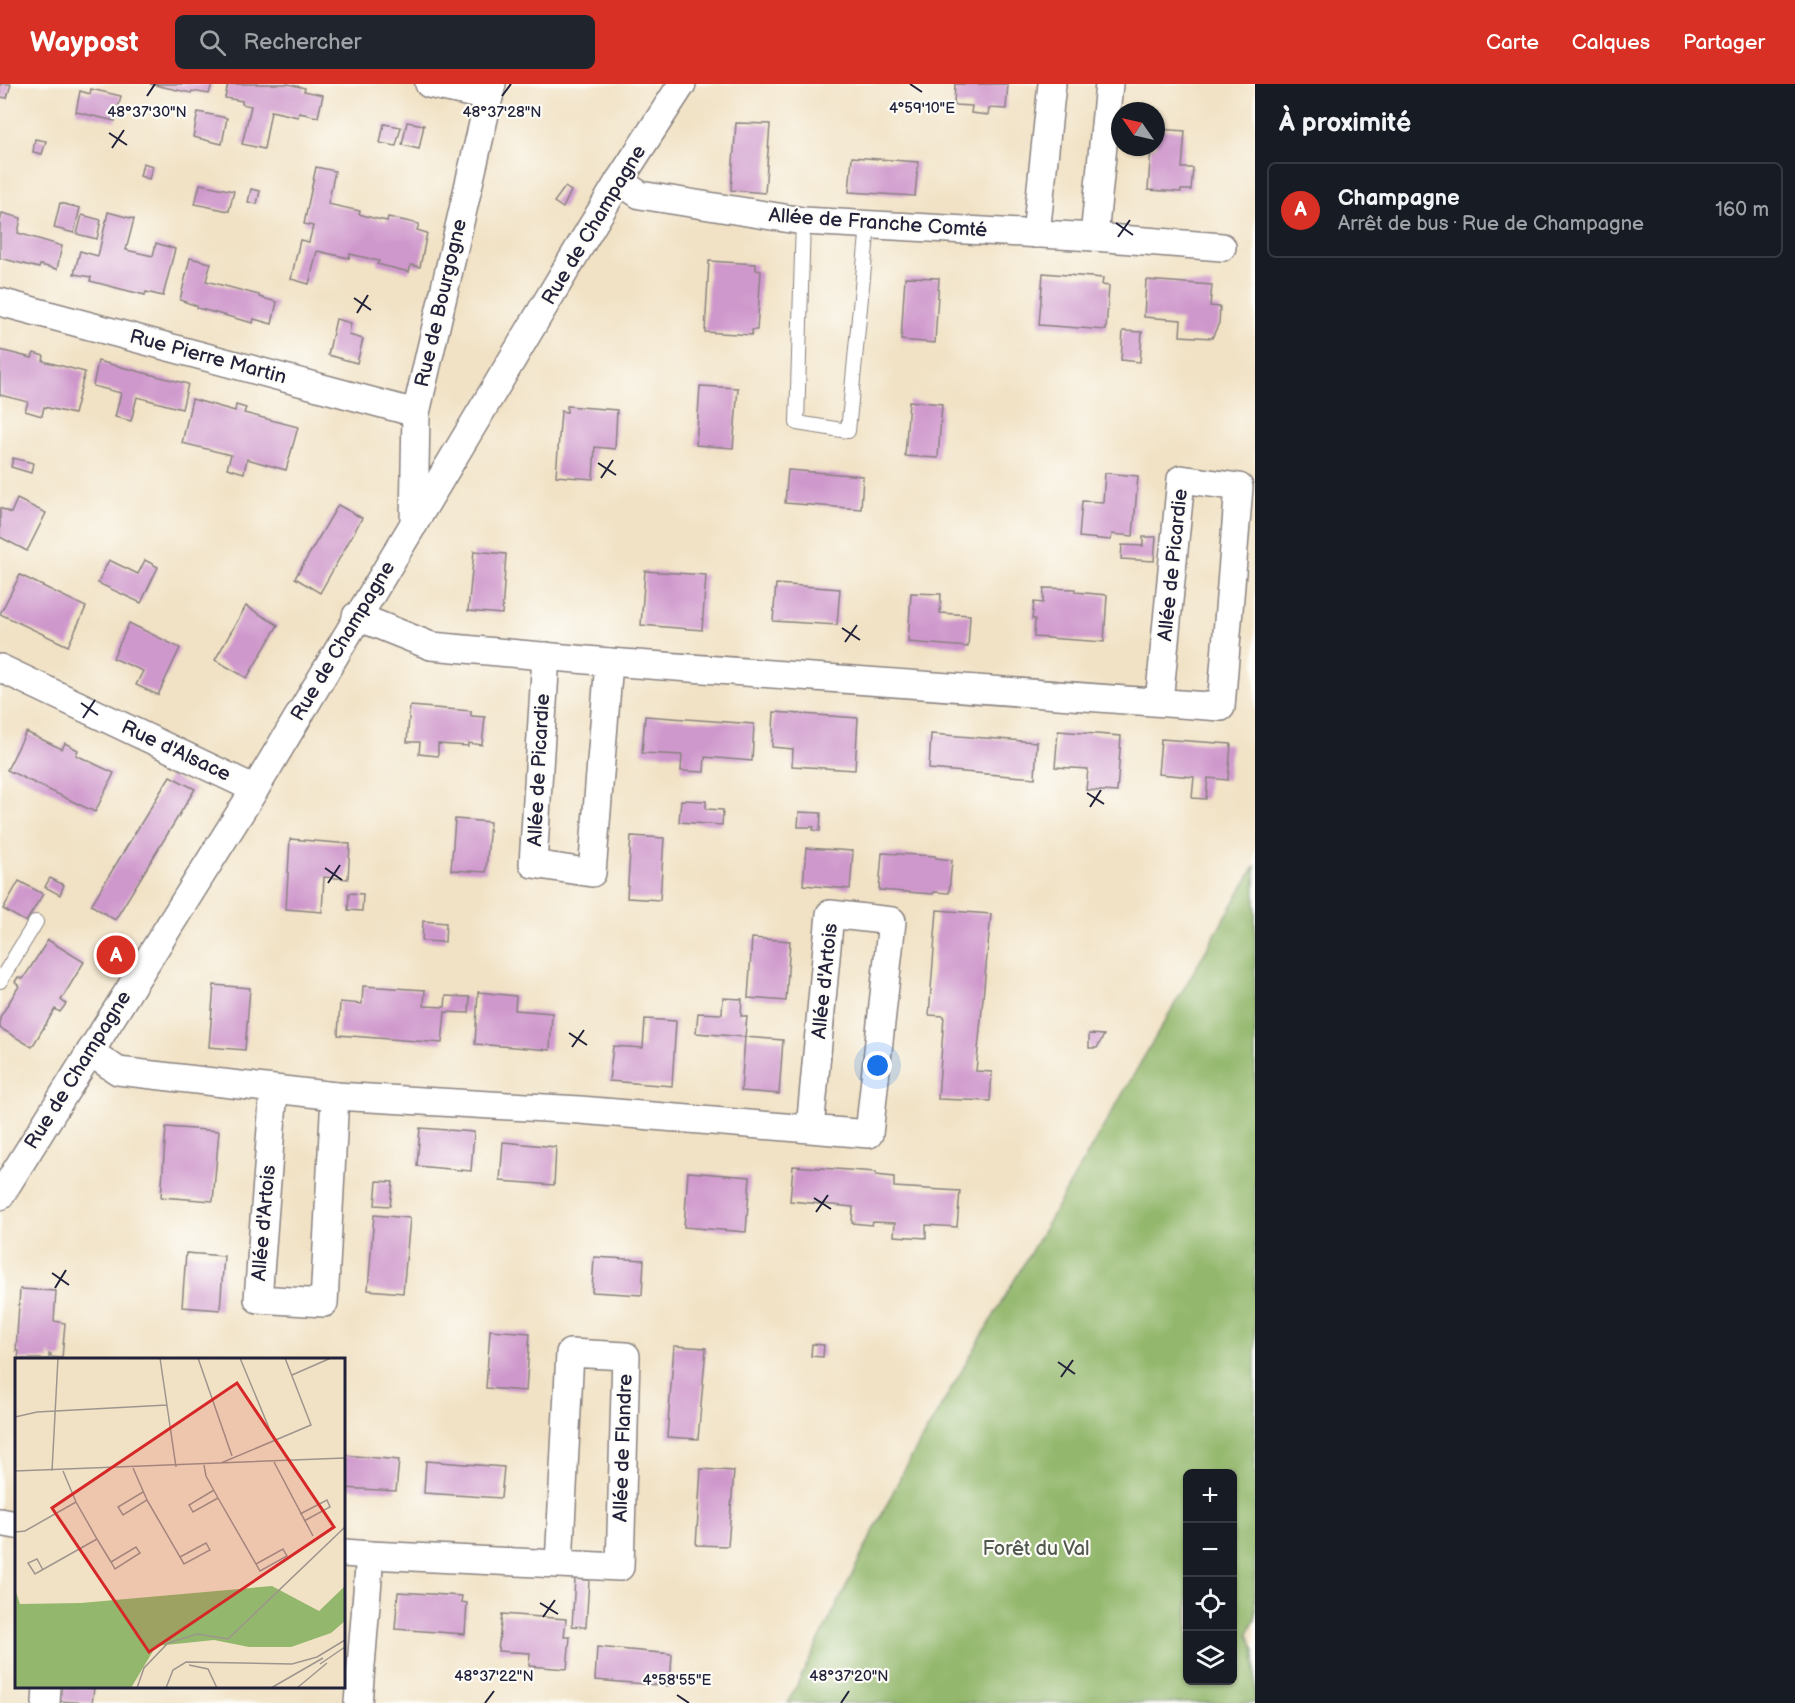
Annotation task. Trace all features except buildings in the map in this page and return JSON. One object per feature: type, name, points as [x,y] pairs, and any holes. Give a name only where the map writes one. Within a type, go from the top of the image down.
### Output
[{"type":"street","points":[[429,84],[491,90]]},
{"type":"street","name":"Rue de Champagne","points":[[0,1196],[255,789],[356,616],[414,526],[619,181],[682,84]]},
{"type":"street","points":[[1036,234],[1052,84]]},
{"type":"street","points":[[1094,237],[1109,84]]},
{"type":"street","name":"Rue de Bourgogne","points":[[414,526],[416,412],[491,90]]},
{"type":"street","name":"Allée de Franche Comté","points":[[619,181],[640,195],[803,221],[1094,237],[1222,247]]},
{"type":"street","name":"Rue Pierre Martin","points":[[0,302],[416,412]]},
{"type":"street","name":"Allée de Picardie","points":[[356,616],[431,646],[609,662],[1221,707],[1239,486],[1181,479],[1159,702]]},
{"type":"street","name":"Allée de Picardie","points":[[546,656],[533,864],[592,873],[609,662]]},
{"type":"street","name":"Rue d'Alsace","points":[[0,668],[255,789]]},
{"type":"street","name":"Allée d'Artois","points":[[90,1052],[118,1071],[335,1096],[580,1110],[869,1134],[892,921],[830,914],[810,1129]]},
{"type":"street","name":"Allée d'Artois","points":[[274,1089],[258,1299],[324,1303],[335,1096]]},
{"type":"street","name":"Allée de Flandre","points":[[357,1554],[559,1564],[620,1567],[626,1356],[570,1353],[559,1564]]},
{"type":"street","points":[[0,1522],[15,1525]]},
{"type":"street","points":[[357,1554],[358,1703]]},
{"type":"street","points":[[46,1703],[47,1688]]},
{"type":"lane","points":[[803,221],[797,423],[848,431],[868,225]]},
{"type":"lane","points":[[0,981],[36,922]]},
{"type":"green space","name":"Forêt du Val","points":[[1255,866],[1255,1620],[1248,1633],[1255,1651],[1255,1703],[788,1703],[904,1470]]},
{"type":"place","name":"Champagne","points":[[116,955]]}]
